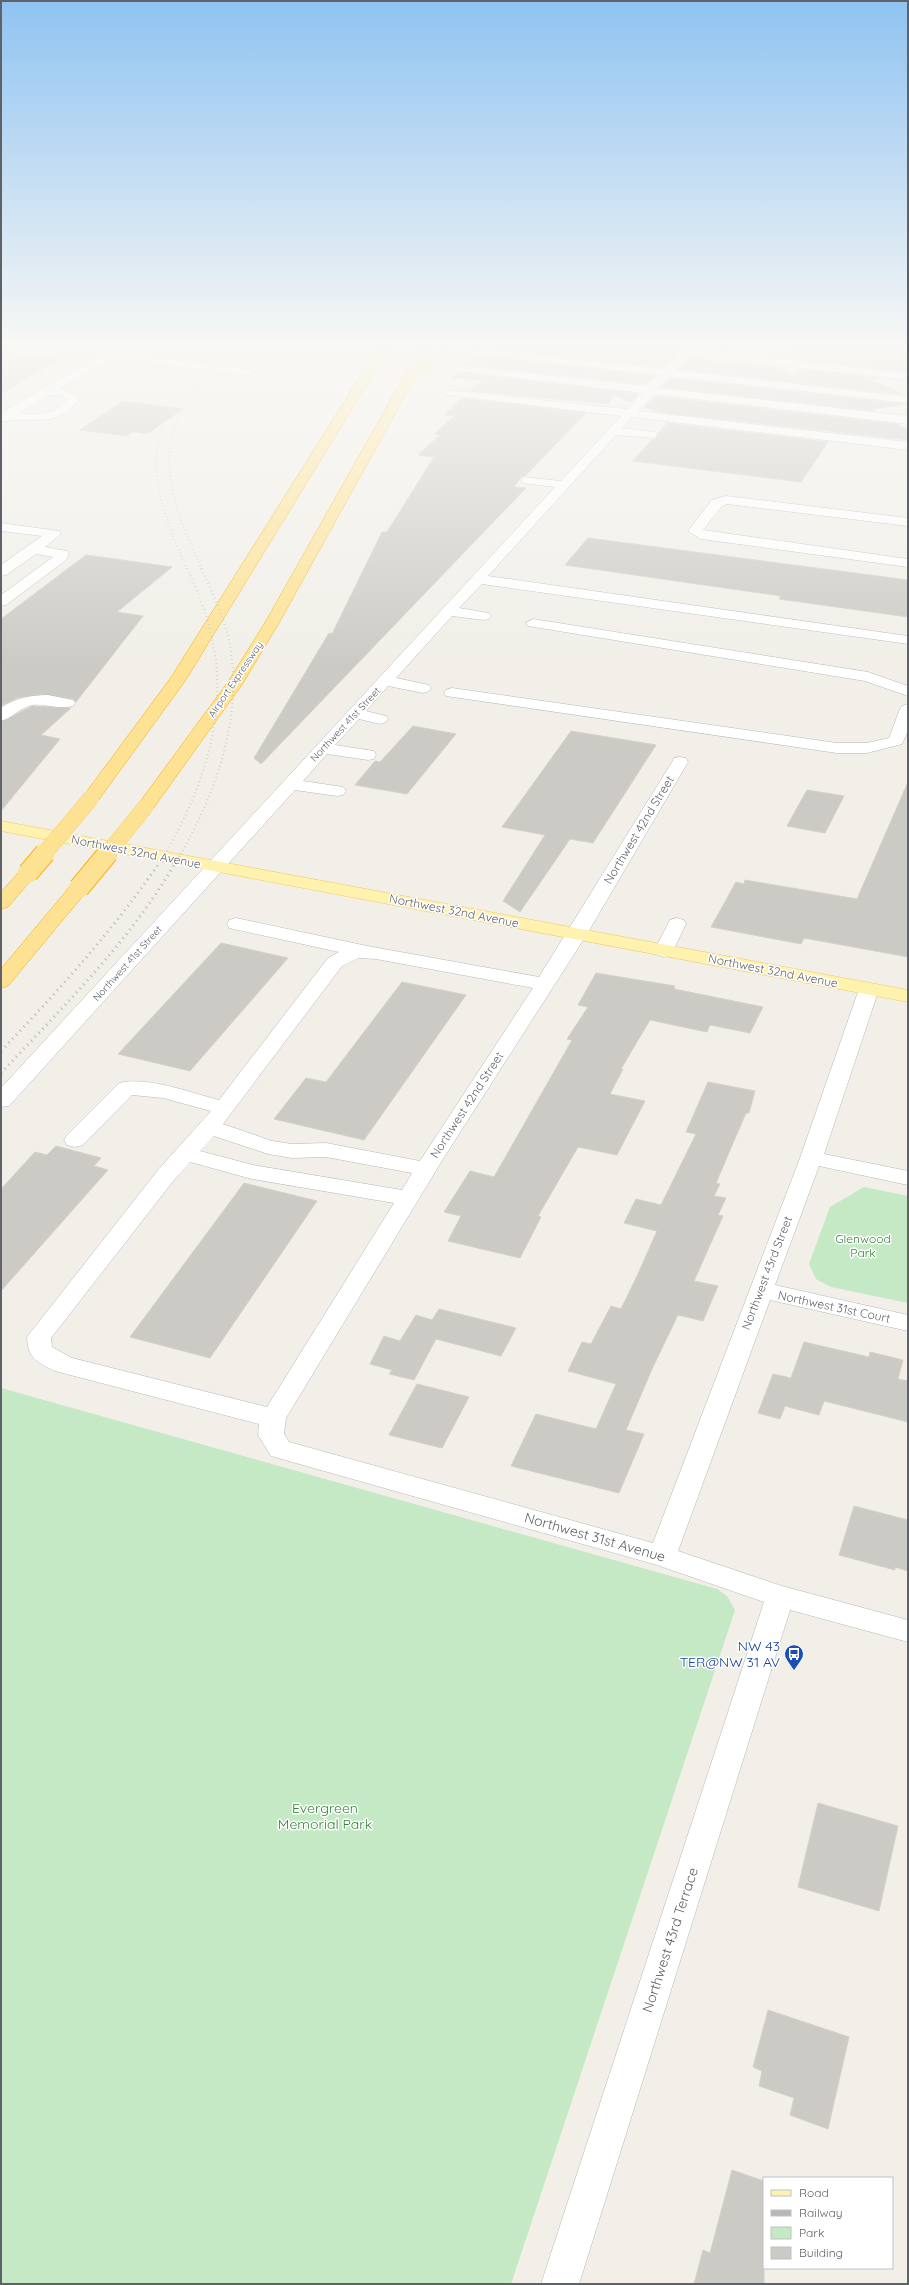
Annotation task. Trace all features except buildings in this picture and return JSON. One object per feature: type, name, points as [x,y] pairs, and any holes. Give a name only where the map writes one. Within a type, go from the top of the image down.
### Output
[{"type":"highway","points":[[1,903],[91,798],[177,681],[319,454]]},
{"type":"highway","name":"Airport Expressway","points":[[1,982],[146,806],[235,683],[320,541],[368,454]]},
{"type":"main road","name":"Northwest 32nd Avenue","points":[[1,826],[908,996]]},
{"type":"street","name":"Northwest 41st Street","points":[[1,1101],[384,681],[594,454]]},
{"type":"street","points":[[528,480],[565,485]]},
{"type":"street","points":[[908,522],[726,500],[717,503],[695,531],[701,535],[908,563]]},
{"type":"street","points":[[1,527],[54,534],[1,572]]},
{"type":"street","points":[[1,602],[61,557],[62,554],[33,549]]},
{"type":"street","points":[[479,579],[799,626],[908,640]]},
{"type":"street","points":[[449,611],[484,616]]},
{"type":"street","points":[[533,624],[868,676],[908,691]]},
{"type":"street","points":[[384,681],[423,688]]},
{"type":"street","points":[[452,693],[837,748],[867,748],[896,741],[908,709]]},
{"type":"street","points":[[1,716],[22,702],[44,699],[67,703]]},
{"type":"street","points":[[356,713],[380,719]]},
{"type":"street","points":[[323,748],[368,755]]},
{"type":"street","name":"Northwest 42nd Street","points":[[280,1449],[271,1436],[273,1418],[426,1169],[577,934],[680,762]]},
{"type":"street","points":[[290,784],[338,791]]},
{"type":"street","points":[[236,924],[363,951],[545,984]]},
{"type":"street","points":[[664,951],[677,924]]},
{"type":"street","points":[[273,1418],[64,1365],[46,1356],[40,1350],[39,1337],[46,1326],[166,1175],[187,1154],[225,1108],[335,962],[347,953],[363,951]]},
{"type":"street","name":"Northwest 43rd Street","points":[[662,1556],[760,1290],[811,1158],[869,989]]},
{"type":"street","points":[[75,1140],[127,1088],[164,1092],[225,1108]]},
{"type":"street","points":[[210,1127],[268,1147],[300,1151],[326,1150],[426,1169]]},
{"type":"street","points":[[285,1176],[300,1151]]},
{"type":"street","points":[[187,1154],[252,1172],[285,1176],[409,1198]]},
{"type":"street","points":[[811,1158],[908,1178]]},
{"type":"street","name":"Northwest 31st Court","points":[[760,1290],[908,1323]]},
{"type":"street","name":"Northwest 31st Avenue","points":[[280,1449],[662,1556],[780,1596],[908,1631]]},
{"type":"street","name":"Northwest 43rd Terrace","points":[[560,2284],[780,1596]]},
{"type":"green space","name":"Glenwood Park","points":[[864,1187],[908,1196],[908,1303],[831,1287],[816,1279],[809,1264],[830,1207]]},
{"type":"green space","name":"Evergreen Memorial Park","points":[[1,1388],[717,1589],[727,1596],[735,1610],[511,2284],[1,2284]]},
{"type":"railway","points":[[157,454],[157,477],[162,504],[172,534],[187,569]]},
{"type":"railway","points":[[170,454],[170,478],[176,505],[202,569]]},
{"type":"railway","points":[[165,854],[190,805],[200,779],[214,725],[217,698],[217,670],[211,633],[195,586],[187,568]]},
{"type":"railway","points":[[181,854],[194,829],[217,776],[225,749],[233,693],[232,664],[226,627],[201,568]]},
{"type":"railway","points":[[1,1051],[45,1004],[109,931],[148,880],[166,853]]},
{"type":"railway","points":[[1,1073],[74,995],[121,941],[143,913],[181,853]]},
{"type":"place","name":"NW 43 TER@NW 31 AV","points":[[794,1671]]}]
